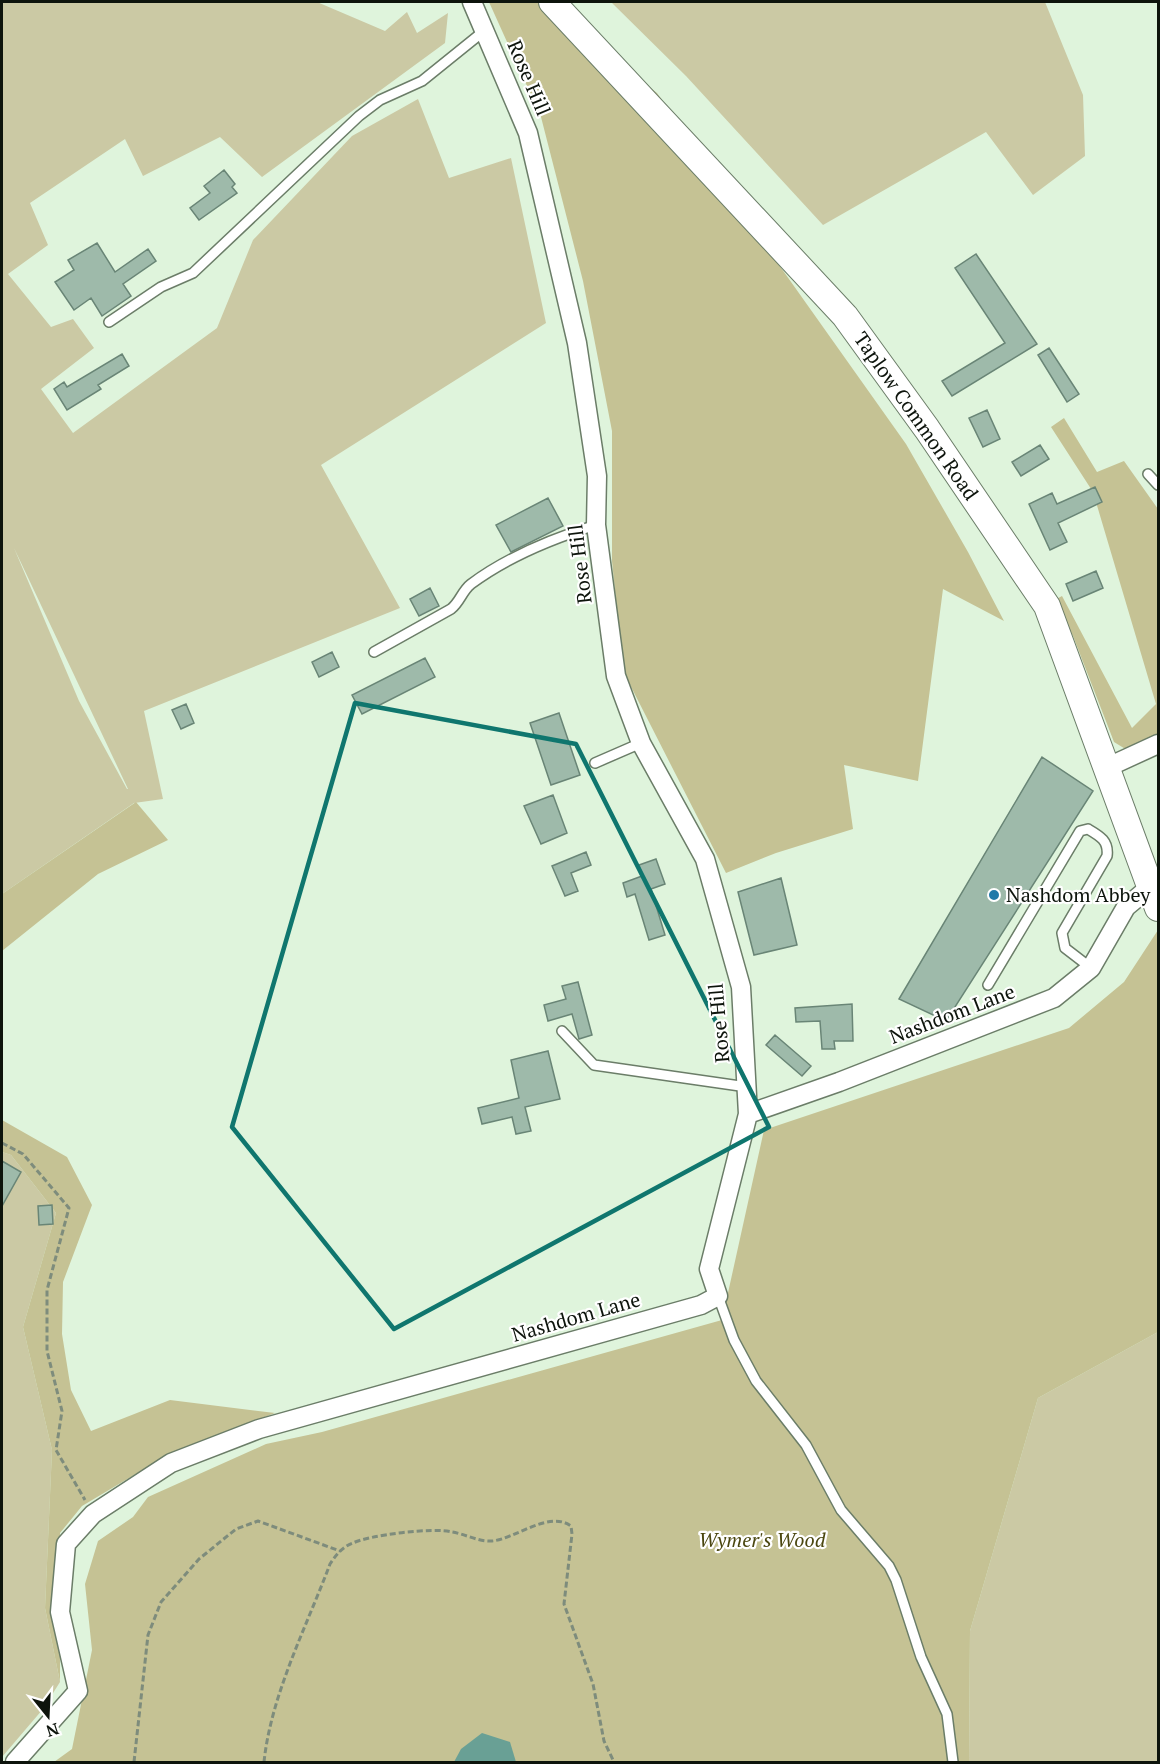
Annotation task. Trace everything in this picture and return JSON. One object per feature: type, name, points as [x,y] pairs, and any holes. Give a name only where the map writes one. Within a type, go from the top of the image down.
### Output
[{"type":"street","name":"Rose Hill","points":[[472,2],[528,133],[577,343],[597,476],[596,525],[616,676],[641,742],[705,859],[741,987],[748,1114]]},
{"type":"street","name":"Taplow Common Road","points":[[552,2],[845,316],[927,429],[1047,606],[1154,897]]},
{"type":"street","points":[[1108,767],[1158,744]]},
{"type":"street","name":"Nashdom Lane","points":[[748,1114],[839,1082],[1054,998],[1091,968],[1126,907],[1154,897]]},
{"type":"street","points":[[718,1296],[710,1269],[748,1114]]},
{"type":"street","name":"Nashdom Lane","points":[[15,1762],[78,1691],[60,1612],[61,1600],[66,1544],[93,1514],[171,1463],[259,1429],[701,1305],[718,1296]]},
{"type":"lane","points":[[110,322],[161,287],[194,273],[359,116],[380,100],[422,81],[484,31]]},
{"type":"lane","points":[[1148,474],[1158,485]]},
{"type":"lane","points":[[374,652],[451,609],[458,604],[465,589],[488,574],[558,539],[596,525]]},
{"type":"lane","points":[[595,763],[641,742]]},
{"type":"lane","points":[[988,985],[1080,831],[1088,829],[1103,838],[1108,847],[1107,856],[1062,933],[1065,948],[1091,968]]},
{"type":"lane","points":[[562,1031],[594,1065],[747,1087]]},
{"type":"lane","points":[[718,1296],[734,1340],[756,1381],[806,1445],[841,1510],[893,1573],[921,1657],[947,1714],[952,1762]]},
{"type":"path","points":[[2,1143],[23,1154],[69,1208],[47,1290],[47,1352],[62,1411],[56,1450],[93,1514]]},
{"type":"path","points":[[134,1762],[148,1635],[161,1602],[199,1558],[236,1529],[258,1521],[340,1551]]},
{"type":"path","points":[[264,1762],[266,1740],[286,1678],[330,1564],[340,1551],[353,1542],[387,1534],[450,1531],[492,1541],[535,1525],[566,1522],[571,1526],[572,1534],[564,1604],[593,1684],[604,1741],[614,1762]]},
{"type":"highlighted area","points":[[355,703],[576,744],[769,1127],[394,1329],[232,1127]]},
{"type":"shaded area","points":[[2,2],[317,2],[385,31],[407,12],[417,33],[448,13],[445,43],[262,177],[220,137],[143,176],[125,139],[30,203],[48,245],[8,274],[51,327],[73,319],[94,348],[41,389],[73,433],[217,328],[253,240],[352,136],[418,99],[449,178],[511,158],[546,323],[321,465],[400,608],[144,711],[163,799],[134,803],[2,894]],"holes":[[[14,548],[128,789],[79,701]]]},
{"type":"shaded area","points":[[611,2],[1045,2],[1083,95],[1085,156],[1033,195],[986,132],[823,225],[686,76]]},
{"type":"shaded area","points":[[2,1152],[11,1155],[56,1213],[23,1327],[52,1450],[45,1608],[60,1682],[43,1709],[2,1757]]},
{"type":"shaded area","points":[[1158,1332],[1158,1762],[969,1762],[970,1631],[1038,1398]]},
{"type":"green space","points":[[489,2],[541,2],[657,93],[906,444],[968,552],[1004,621],[943,589],[918,781],[844,765],[853,829],[776,853],[726,873],[623,671],[612,561],[612,431],[583,281],[541,117]]},
{"type":"green space","points":[[1064,418],[1097,472],[1124,461],[1158,509],[1158,737],[1127,750],[1114,742],[1073,636],[1053,601],[1062,596],[1132,728],[1156,704],[1093,492],[1051,427]]},
{"type":"green space","points":[[136,802],[168,840],[98,874],[2,951],[2,894]]},
{"type":"green space","name":"Wymer's Wood","points":[[1158,930],[1158,1332],[1038,1398],[970,1631],[969,1762],[54,1762],[72,1749],[92,1650],[85,1584],[98,1541],[133,1517],[148,1497],[266,1444],[322,1432],[722,1320],[764,1130],[1069,1028],[1124,982]]},
{"type":"green space","points":[[2,1120],[67,1157],[92,1205],[63,1282],[62,1334],[71,1390],[91,1431],[170,1400],[275,1413],[166,1456],[82,1506],[60,1533],[60,1682],[45,1608],[52,1450],[23,1327],[56,1213],[11,1155],[2,1152]]},
{"type":"water","points":[[482,1733],[510,1742],[516,1762],[454,1762],[461,1749]]},
{"type":"building","points":[[224,170],[235,184],[232,187],[237,193],[199,220],[190,208],[210,193],[204,186]]},
{"type":"building","points":[[97,243],[115,272],[148,249],[156,261],[123,284],[131,296],[102,316],[91,298],[74,310],[55,282],[74,270],[68,260]]},
{"type":"building","points":[[976,254],[1037,344],[952,396],[942,381],[1005,343],[955,268]]},
{"type":"building","points":[[1049,348],[1079,394],[1067,402],[1038,355]]},
{"type":"building","points":[[122,354],[129,366],[98,385],[101,389],[67,410],[54,389],[64,382],[67,387]]},
{"type":"building","points":[[987,410],[1000,439],[983,447],[969,418]]},
{"type":"building","points":[[1040,445],[1049,459],[1021,476],[1012,462]]},
{"type":"building","points":[[1095,487],[1102,502],[1058,523],[1067,542],[1050,550],[1029,504],[1052,493],[1057,504]]},
{"type":"building","points":[[548,498],[563,526],[511,552],[496,525]]},
{"type":"building","points":[[1096,571],[1103,588],[1073,601],[1066,584]]},
{"type":"building","points":[[430,588],[439,606],[419,616],[410,599]]},
{"type":"building","points":[[332,652],[339,667],[319,677],[312,662]]},
{"type":"building","points":[[425,658],[435,677],[362,714],[352,695]]},
{"type":"building","points":[[186,704],[194,723],[181,729],[172,710]]},
{"type":"building","points":[[559,713],[580,775],[551,785],[530,723]]},
{"type":"building","name":"Nashdom Abbey","points":[[1042,757],[1093,791],[946,1021],[899,999]]},
{"type":"building","points":[[553,795],[567,833],[541,844],[524,806]]},
{"type":"building","points":[[586,852],[591,865],[571,873],[578,891],[565,896],[552,866]]},
{"type":"building","points":[[656,859],[665,884],[651,889],[665,935],[649,940],[635,894],[627,897],[623,883],[642,876],[639,865]]},
{"type":"building","points":[[781,878],[797,945],[754,955],[738,892]]},
{"type":"building","points":[[578,982],[592,1035],[579,1039],[572,1014],[548,1021],[544,1005],[566,999],[562,986]]},
{"type":"building","points":[[852,1004],[853,1041],[834,1041],[835,1049],[822,1049],[820,1021],[796,1022],[795,1008]]},
{"type":"building","points":[[775,1035],[811,1066],[802,1076],[766,1045]]},
{"type":"building","points":[[548,1051],[560,1099],[525,1107],[531,1131],[516,1134],[512,1117],[482,1124],[478,1108],[519,1098],[511,1060]]},
{"type":"building","points":[[2,1161],[21,1172],[2,1206]]},
{"type":"building","points":[[52,1205],[53,1224],[39,1225],[38,1206]]},
{"type":"place","name":"Nashdom Abbey","points":[[994,895]]}]
